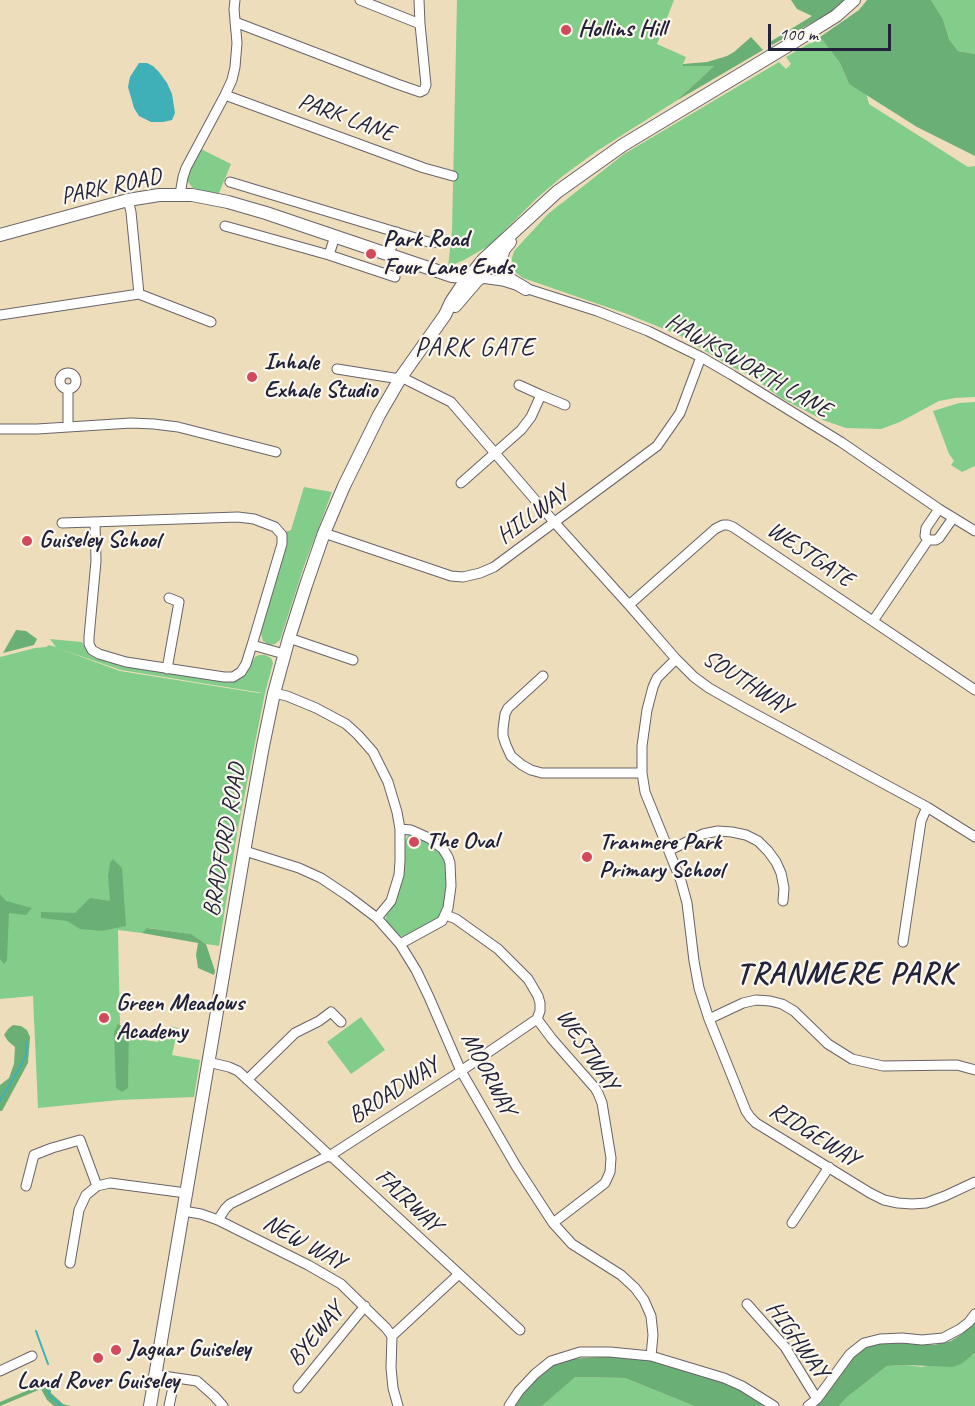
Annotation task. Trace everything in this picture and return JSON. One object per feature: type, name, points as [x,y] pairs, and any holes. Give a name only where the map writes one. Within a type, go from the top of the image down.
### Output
[{"type":"main road","points":[[476,277],[483,260],[557,192],[623,145],[836,16],[854,0]]},
{"type":"main road","name":"PARK ROAD","points":[[0,235],[128,201],[159,195],[192,195],[266,213],[452,276],[476,277]]},
{"type":"main road","points":[[476,277],[510,243],[516,230]]},
{"type":"main road","points":[[503,251],[500,261],[503,273],[526,289]]},
{"type":"main road","points":[[436,271],[448,284],[451,302]]},
{"type":"main road","name":"BRADFORD ROAD","points":[[150,1406],[262,746],[284,654],[324,533],[375,423],[400,378],[445,315],[461,287],[476,277]]},
{"type":"main road","name":"BRADFORD ROAD","points":[[445,315],[453,309],[476,277]]},
{"type":"street","points":[[180,194],[186,168],[225,95],[235,67],[237,43],[235,0]]},
{"type":"street","points":[[360,0],[420,24]]},
{"type":"street","points":[[235,22],[420,92],[426,85],[419,0]]},
{"type":"street","name":"PARK LANE","points":[[225,95],[424,168],[453,176]]},
{"type":"street","points":[[230,182],[432,243],[445,240]]},
{"type":"street","points":[[266,213],[271,195]]},
{"type":"street","points":[[128,201],[139,294]]},
{"type":"street","points":[[225,226],[329,255],[395,277]]},
{"type":"street","points":[[389,254],[397,232]]},
{"type":"street","points":[[329,255],[335,236]]},
{"type":"street","name":"HAWKSWORTH LANE","points":[[476,277],[498,280],[597,311],[638,327],[701,357],[842,442],[975,531]]},
{"type":"street","points":[[0,315],[139,294],[211,322]]},
{"type":"street","name":"HILLWAY","points":[[324,533],[451,576],[463,577],[494,567],[657,446],[680,413],[701,357]]},
{"type":"street","name":"SOUTHWAY","points":[[337,369],[400,378],[451,402],[555,523],[694,677],[709,688],[927,807],[975,837]]},
{"type":"street","points":[[519,385],[565,405]]},
{"type":"street","points":[[68,389],[68,427]]},
{"type":"street","points":[[461,483],[521,430],[541,395]]},
{"type":"street","points":[[0,429],[131,423],[178,427],[276,452]]},
{"type":"street","points":[[927,540],[926,528],[939,509]]},
{"type":"street","points":[[62,523],[238,517],[254,519],[274,527],[282,535],[282,544],[246,664],[241,672],[224,677],[167,669],[126,662],[92,650],[89,644],[96,561],[95,522]]},
{"type":"street","points":[[927,540],[936,540],[953,518]]},
{"type":"street","name":"WESTGATE","points":[[629,605],[715,530],[728,525],[975,690]]},
{"type":"street","points":[[873,621],[927,540]]},
{"type":"street","points":[[167,669],[179,602],[169,598]]},
{"type":"street","points":[[289,638],[353,660]]},
{"type":"street","points":[[252,645],[284,654]]},
{"type":"street","name":"RIDGEWAY","points":[[676,659],[657,678],[646,710],[642,773],[645,792],[681,881],[687,903],[699,988],[709,1019],[738,1094],[750,1117],[756,1123],[884,1200],[898,1203],[926,1203],[975,1182]]},
{"type":"street","points":[[543,676],[508,708],[505,714],[503,736],[512,756],[517,761],[542,773],[642,773]]},
{"type":"street","points":[[274,693],[287,696],[346,724],[372,752],[388,782],[400,829],[400,861],[395,891],[387,907],[377,918]]},
{"type":"street","points":[[903,942],[921,821],[927,807]]},
{"type":"street","points":[[400,829],[411,830],[429,838],[443,849],[448,857],[452,886],[446,915],[438,923],[400,945]]},
{"type":"street","points":[[670,850],[703,834],[718,831],[732,832],[758,841],[776,862],[781,873],[784,888],[783,901]]},
{"type":"street","name":"MOORWAY","points":[[245,851],[299,868],[321,878],[377,918],[400,945],[416,970],[461,1071],[516,1166],[553,1223],[572,1244],[621,1275],[644,1300],[651,1316],[653,1335],[651,1356]]},
{"type":"street","name":"WESTWAY","points":[[446,915],[456,919],[498,949],[528,979],[540,1003],[537,1019],[598,1093],[602,1103],[611,1158],[610,1172],[605,1183],[553,1223]]},
{"type":"street","points":[[709,1019],[743,1003],[756,1000],[770,1001],[782,1004],[794,1011],[828,1044],[852,1059],[883,1066],[957,1065],[974,1067]]},
{"type":"street","points":[[248,1079],[295,1033],[331,1012],[341,1022]]},
{"type":"street","name":"BROADWAY","points":[[218,1220],[230,1204],[330,1155],[537,1019]]},
{"type":"street","name":"FAIRWAY","points":[[208,1062],[238,1071],[248,1079],[520,1330]]},
{"type":"street","points":[[26,1186],[34,1155],[80,1140],[98,1186]]},
{"type":"street","points":[[792,1223],[829,1167]]},
{"type":"street","points":[[70,1263],[78,1210],[86,1195],[98,1186],[110,1183],[186,1193]]},
{"type":"street","name":"NEW WAY","points":[[183,1211],[218,1220],[330,1277],[365,1306],[392,1336]]},
{"type":"street","points":[[398,1406],[391,1368],[392,1336],[459,1274]]},
{"type":"street","name":"HIGHWAY","points":[[747,1304],[785,1347],[817,1399]]},
{"type":"street","name":"BYEWAY","points":[[298,1388],[365,1306]]},
{"type":"street","points":[[808,1406],[817,1399],[850,1354],[864,1343],[879,1339],[943,1338],[960,1329],[975,1314]]},
{"type":"street","points":[[509,1406],[519,1391],[551,1361],[580,1352],[651,1356],[724,1378],[742,1386],[774,1406]]},
{"type":"street","points":[[0,1371],[32,1356]]},
{"type":"street","points":[[156,1376],[197,1381],[223,1406]]},
{"type":"street","points":[[170,1406],[175,1378]]},
{"type":"green space","points":[[457,0],[674,0],[657,44],[686,57],[684,66],[715,65],[676,101],[597,151],[564,175],[537,198],[490,245],[448,267],[452,231]]},
{"type":"green space","points":[[791,0],[845,0],[831,12],[772,45],[770,42],[812,16],[797,9]]},
{"type":"green space","points":[[867,0],[931,0],[943,19],[949,39],[958,51],[975,54],[975,156],[917,127],[849,84],[840,63],[820,37],[859,10]]},
{"type":"green space","points":[[931,0],[975,0],[975,54],[958,51],[949,39],[943,19]]},
{"type":"green space","points":[[751,37],[763,50],[676,101],[714,66],[683,66],[683,64],[707,62],[727,56]]},
{"type":"green space","points":[[820,37],[840,63],[849,84],[866,93],[869,104],[968,167],[975,166],[975,397],[939,401],[900,422],[881,429],[846,428],[823,420],[781,398],[751,376],[679,335],[627,314],[523,278],[515,272],[512,266],[514,251],[548,214],[624,154],[779,62],[786,69],[791,64],[786,57]]},
{"type":"green space","points":[[201,149],[231,164],[219,193],[193,188],[188,182],[188,174]]},
{"type":"green space","points":[[975,402],[975,466],[962,472],[951,465],[954,461],[949,454],[933,411],[959,403]]},
{"type":"green space","points":[[304,487],[332,492],[304,566],[280,640],[269,645],[263,641],[261,634],[258,634],[285,545],[287,545],[285,532],[291,530]]},
{"type":"green space","points":[[16,630],[26,631],[37,639],[34,645],[3,653]]},
{"type":"green space","points":[[50,639],[82,642],[88,654],[95,658],[223,682],[234,681],[259,655],[271,658],[273,663],[238,828],[219,946],[206,944],[190,934],[148,928],[142,933],[118,930],[120,1026],[145,1030],[144,1040],[158,1042],[160,1032],[169,1033],[170,1026],[178,1028],[172,1055],[200,1060],[194,1097],[119,1100],[38,1108],[33,996],[0,999],[0,657],[49,645],[56,647]],"holes":[[[57,648],[121,670],[263,693],[120,671]]]},
{"type":"green space","name":"The Oval","points":[[408,835],[429,842],[442,854],[448,874],[446,906],[439,918],[403,937],[398,936],[386,922],[386,916],[399,891],[405,841]]},
{"type":"green space","points":[[113,859],[122,868],[126,926],[102,931],[80,929],[67,921],[41,918],[41,912],[75,913],[90,898],[110,901],[108,876]]},
{"type":"green space","points":[[0,894],[6,901],[32,908],[26,915],[9,913],[7,960],[4,964],[0,959]]},
{"type":"green space","points":[[147,928],[191,934],[206,944],[215,971],[214,975],[198,968],[196,955],[198,943],[142,933]]},
{"type":"green space","points":[[361,1017],[385,1050],[351,1074],[327,1042]]},
{"type":"green space","points":[[118,1024],[129,1030],[128,1088],[122,1092],[116,1088],[114,1032]]},
{"type":"green space","points":[[13,1025],[27,1030],[30,1037],[28,1063],[0,1111],[0,1085],[9,1078],[14,1064],[15,1047],[4,1035]]},
{"type":"green space","points":[[975,1322],[975,1353],[961,1364],[952,1367],[887,1366],[839,1406],[813,1406],[853,1355],[866,1346],[892,1342],[934,1345],[951,1341]]},
{"type":"green space","points":[[975,1353],[975,1406],[839,1406],[887,1366],[922,1367]]},
{"type":"green space","points":[[616,1356],[651,1359],[716,1375],[769,1406],[694,1406],[625,1378],[575,1377],[542,1406],[513,1406],[545,1368],[569,1359]]},
{"type":"green space","points":[[574,1377],[625,1378],[694,1406],[542,1406]]},
{"type":"green space","points":[[50,1381],[51,1393],[63,1404],[70,1406],[54,1406],[47,1400],[41,1389],[0,1406],[0,1402]]},
{"type":"water","points":[[139,63],[153,66],[167,83],[172,94],[175,113],[172,120],[151,122],[139,116],[134,108],[128,87],[130,77]]},
{"type":"waterway","points":[[0,1101],[26,1055],[26,1042]]},
{"type":"waterway","points":[[36,1331],[48,1364]]},
{"type":"waterway","points":[[47,1384],[48,1393],[62,1406]]},
{"type":"place","name":"Hollins Hill","points":[[566,30]]},
{"type":"place","name":"Park Road Four Lane Ends","points":[[371,254]]},
{"type":"place","name":"Inhale Exhale Studio","points":[[252,377]]},
{"type":"place","name":"Guiseley School","points":[[27,541]]},
{"type":"place","name":"The Oval","points":[[414,842]]},
{"type":"place","name":"Tranmere Park Primary School","points":[[587,857]]},
{"type":"place","name":"Green Meadows Academy","points":[[104,1018]]},
{"type":"place","name":"Jaguar Guiseley","points":[[116,1350]]},
{"type":"place","name":"Land Rover Guiseley","points":[[98,1358]]},
{"type":"district","name":"PARK GATE","points":[[475,348]]},
{"type":"district","name":"TRANMERE PARK","points":[[846,975]]}]
